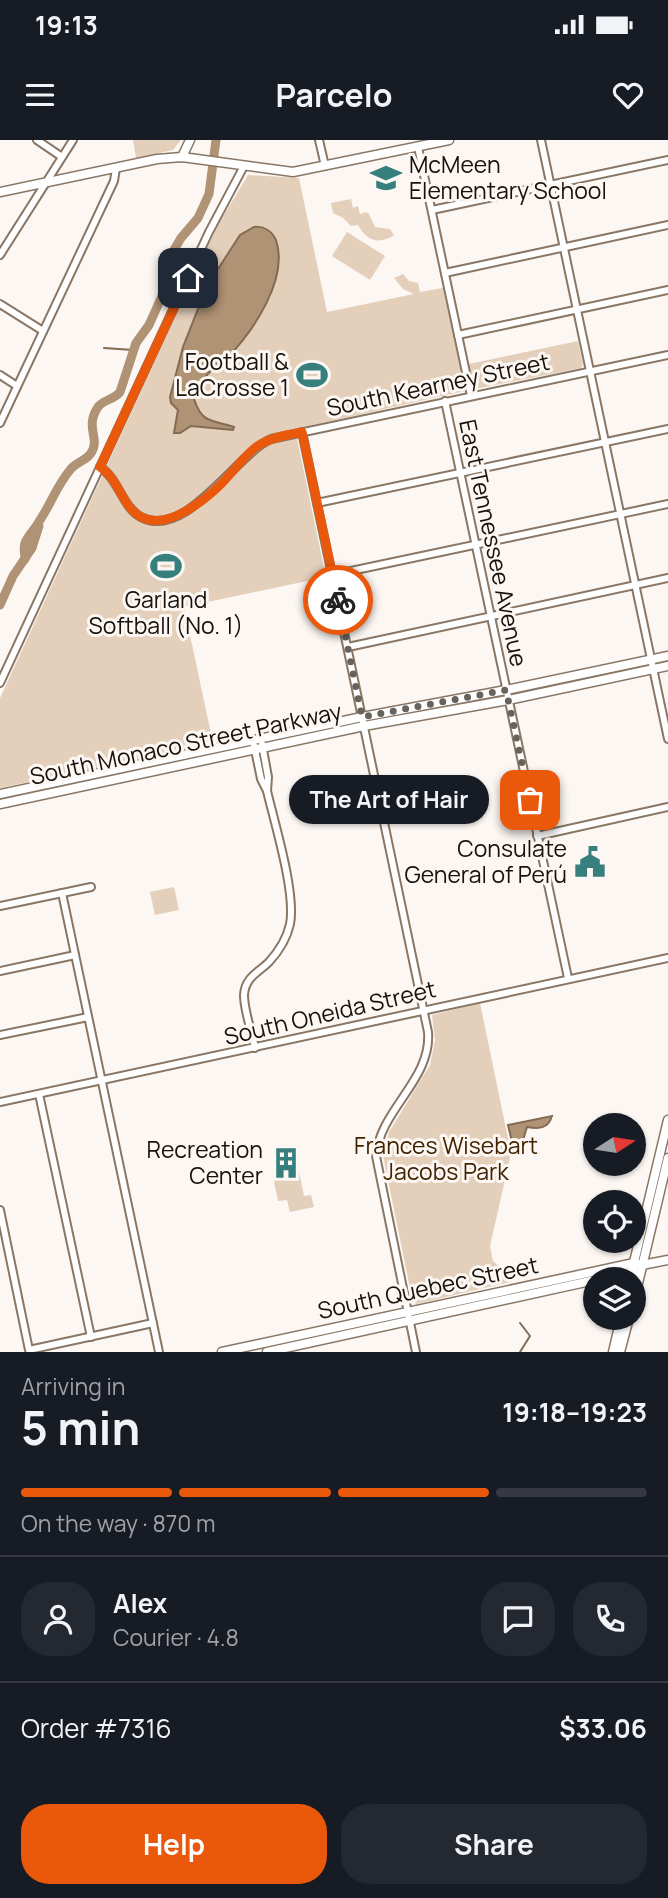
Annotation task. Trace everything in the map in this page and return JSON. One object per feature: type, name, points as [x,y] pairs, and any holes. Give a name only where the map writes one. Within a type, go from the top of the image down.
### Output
[{"type":"main road","points":[[182,157],[190,140]]},
{"type":"main road","points":[[0,192],[156,159],[182,157],[290,172],[449,140]]},
{"type":"main road","name":"South Monaco Street Parkway","points":[[0,794],[507,695],[653,664],[668,656]]},
{"type":"main road","name":"South Monaco Street Parkway","points":[[653,664],[668,666]]},
{"type":"main road","name":"South Monaco Street Parkway","points":[[0,804],[258,744]]},
{"type":"main road","points":[[636,1267],[668,1119]]},
{"type":"main road","points":[[636,1267],[668,1158]]},
{"type":"main road","name":"South Quebec Street","points":[[645,1267],[668,1260]]},
{"type":"main road","name":"South Quebec Street","points":[[222,1352],[408,1312],[583,1280]]},
{"type":"main road","name":"South Quebec Street","points":[[267,1352],[583,1283]]},
{"type":"main road","points":[[613,1352],[618,1330]]},
{"type":"main road","points":[[620,1352],[626,1330]]},
{"type":"street","points":[[37,140],[62,157]]},
{"type":"street","points":[[0,255],[73,140]]},
{"type":"street","points":[[319,140],[325,166]]},
{"type":"street","points":[[541,140],[668,739]]},
{"type":"street","name":"East Tennessee Avenue","points":[[418,146],[471,396]]},
{"type":"street","points":[[432,210],[668,160]]},
{"type":"street","points":[[0,683],[240,165]]},
{"type":"street","points":[[0,423],[114,181],[116,168]]},
{"type":"street","points":[[445,272],[668,225]]},
{"type":"street","points":[[458,335],[668,290]]},
{"type":"street","points":[[0,304],[44,331]]},
{"type":"street","name":"South Kearney Street","points":[[100,467],[113,478],[128,504],[139,516],[167,519],[188,509],[212,492],[258,445],[271,439],[668,355]]},
{"type":"street","points":[[0,375],[17,386]]},
{"type":"street","name":"East Tennessee Avenue","points":[[445,401],[568,978]]},
{"type":"street","points":[[317,503],[668,429]]},
{"type":"street","points":[[302,432],[429,1036],[425,1059],[384,1127],[377,1151],[377,1166],[416,1352]]},
{"type":"street","points":[[332,575],[668,504]]},
{"type":"street","points":[[348,647],[668,579]]},
{"type":"street","points":[[255,1048],[245,989],[252,975],[281,947],[288,931],[291,908],[267,791],[268,774],[258,744]]},
{"type":"street","points":[[537,836],[668,807]]},
{"type":"street","points":[[0,906],[91,887]]},
{"type":"street","points":[[62,893],[159,1352]]},
{"type":"street","points":[[0,971],[75,955]]},
{"type":"street","name":"South Oneida Street","points":[[0,1102],[668,958]]},
{"type":"street","points":[[0,1035],[88,1017]]},
{"type":"street","points":[[39,1094],[91,1336]]},
{"type":"street","points":[[0,1210],[29,1350],[153,1323]]},
{"type":"green space","points":[[133,140],[181,140],[173,150],[136,158]]},
{"type":"green space","points":[[248,175],[299,178],[327,312],[414,294],[403,289],[394,278],[403,274],[409,281],[418,283],[420,292],[443,288],[465,391],[295,429],[326,577],[184,607],[213,743],[0,788],[0,698],[219,223]]},
{"type":"green space","points":[[351,199],[353,208],[358,206],[360,214],[369,214],[375,227],[390,229],[394,235],[384,240],[374,240],[365,235],[358,225],[351,226],[333,213],[331,203]]},
{"type":"green space","points":[[347,232],[385,256],[370,280],[332,256]]},
{"type":"green space","points":[[578,341],[583,365],[581,368],[475,389],[469,364]]},
{"type":"green space","points":[[174,887],[179,910],[155,915],[150,892]]},
{"type":"green space","name":"Frances Wisebart Jacobs Park","points":[[480,1003],[511,1153],[490,1246],[493,1261],[508,1275],[510,1282],[416,1304],[412,1298],[383,1156],[389,1132],[430,1065],[435,1040],[432,1015]]},
{"type":"green space","points":[[299,1172],[304,1196],[311,1195],[314,1207],[290,1212],[287,1200],[278,1201],[273,1177]]},
{"type":"shaded area","points":[[254,227],[267,230],[276,240],[278,271],[273,287],[258,319],[228,357],[207,375],[194,399],[205,417],[234,427],[233,430],[191,426],[180,433],[174,433],[178,410],[171,403],[170,397],[183,347],[207,286],[240,235]]},
{"type":"shaded area","points":[[552,1116],[543,1127],[527,1127],[523,1140],[513,1146],[508,1125]]},
{"type":"waterway","points":[[25,559],[26,540],[61,482],[72,467],[86,458],[94,448],[94,414],[103,402],[120,392],[136,343],[149,325],[162,296],[168,260],[181,238],[198,218],[209,194],[216,140]]},
{"type":"waterway","points":[[104,348],[133,350]]},
{"type":"waterway","points":[[0,605],[13,576],[32,548],[39,526]]},
{"type":"waterway","points":[[520,1323],[530,1336],[520,1352]]},
{"type":"way so far","points":[[338,600],[362,717],[506,690],[530,800]]},
{"type":"place","name":"McMeen Elementary School","points":[[386,178]]},
{"type":"place","name":"Football & LaCrosse 1","points":[[312,375]]},
{"type":"place","name":"Garland Softball (No. 1)","points":[[166,566]]},
{"type":"place","name":"The Art of Hair","points":[[530,800]]},
{"type":"place","name":"Consulate General of Perú","points":[[590,862]]},
{"type":"place","name":"Recreation Center","points":[[286,1163]]},
{"type":"route","points":[[188,278],[100,467],[113,478],[128,504],[139,516],[167,519],[188,509],[212,492],[258,445],[302,432],[338,600]]}]
